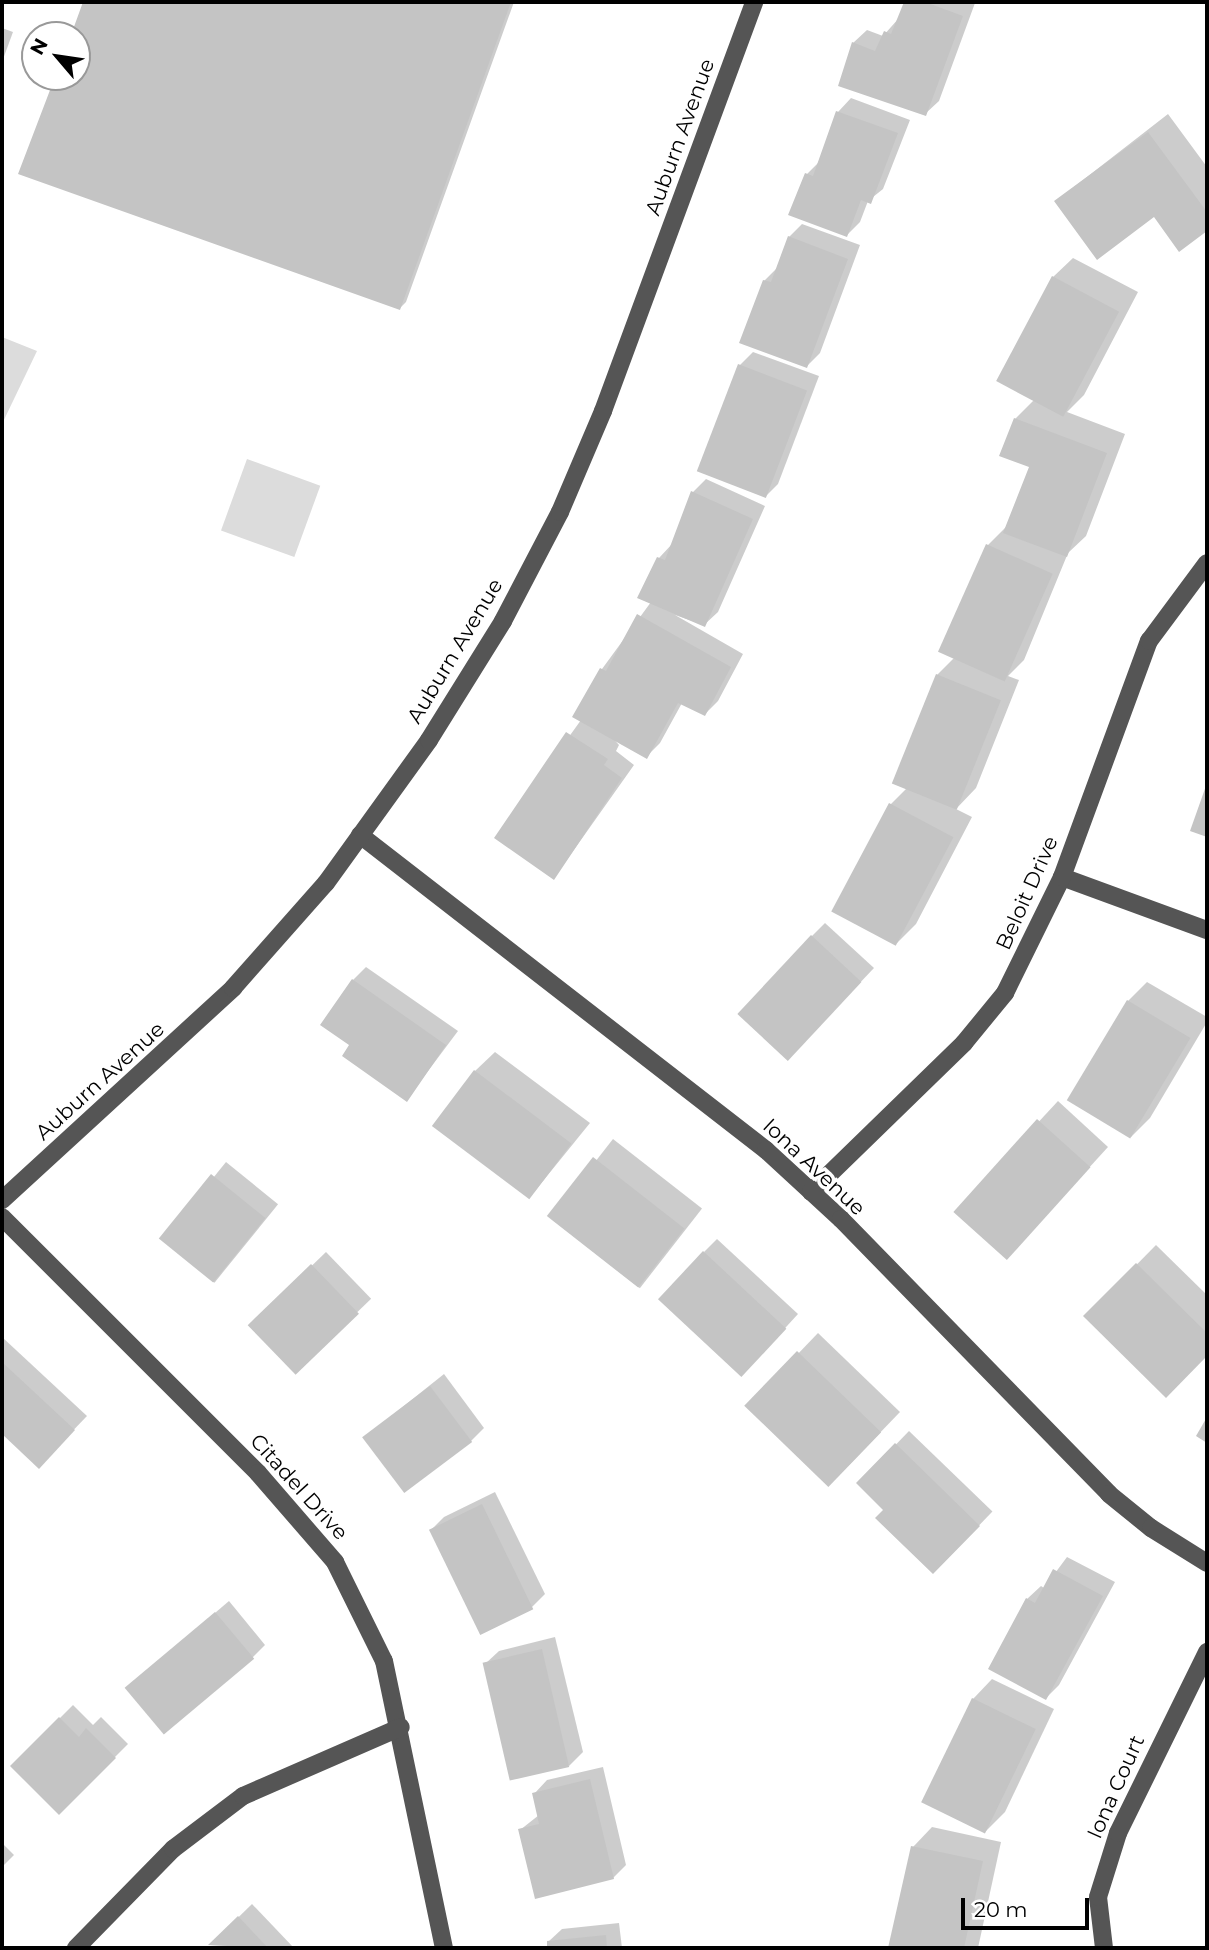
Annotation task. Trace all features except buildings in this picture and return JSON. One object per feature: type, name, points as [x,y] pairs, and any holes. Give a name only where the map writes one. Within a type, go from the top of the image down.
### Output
[{"type":"street","name":"Auburn Avenue","points":[[2,1200],[233,988],[326,883],[452,704],[503,621],[560,512],[603,411],[754,2]]},
{"type":"street","name":"Beloit Drive","points":[[811,1192],[964,1043],[1005,993],[1062,877],[1136,669],[1167,611],[1207,563]]},
{"type":"street","name":"Iona Avenue","points":[[360,835],[766,1150],[811,1192],[1109,1494],[1151,1528],[1207,1563]]},
{"type":"street","points":[[1062,877],[1207,930]]},
{"type":"street","name":"Citadel Drive","points":[[2,1217],[314,1533],[335,1562],[373,1632],[401,1727],[444,1948]]},
{"type":"street","name":"Iona Court","points":[[1104,1948],[1098,1897],[1118,1833],[1207,1652]]},
{"type":"street","points":[[76,1948],[173,1849],[243,1796],[401,1727]]},
{"type":"shaded area","points":[[2,337],[37,351],[2,424]]},
{"type":"shaded area","points":[[247,459],[320,486],[294,557],[221,530]]}]
